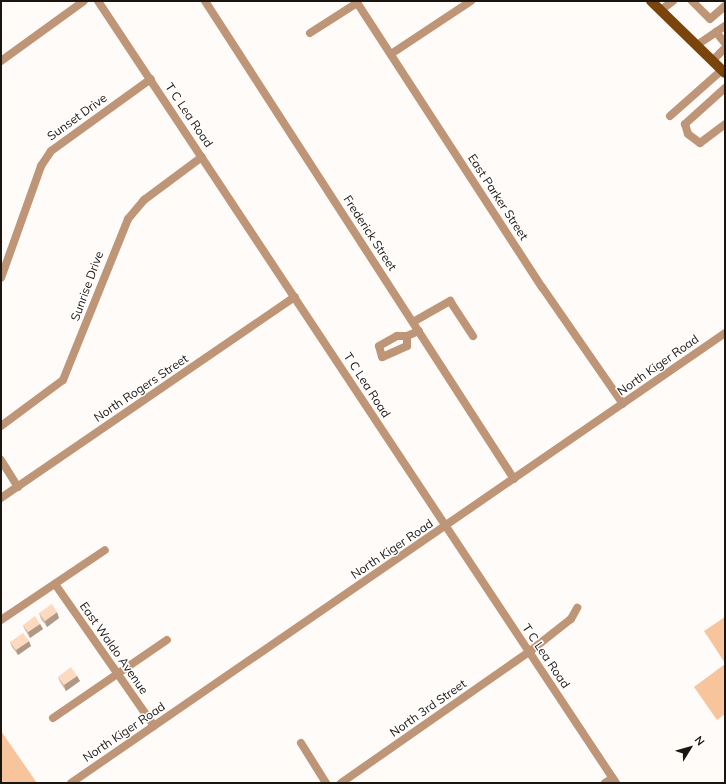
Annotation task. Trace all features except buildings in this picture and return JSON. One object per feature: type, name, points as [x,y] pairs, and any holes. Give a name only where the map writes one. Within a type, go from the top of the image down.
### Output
[{"type":"main road","points":[[651,1],[723,71]]},
{"type":"street","points":[[1,61],[84,1]]},
{"type":"street","name":"T C Lea Road","points":[[98,1],[615,780]]},
{"type":"street","name":"Frederick Street","points":[[205,1],[514,479]]},
{"type":"street","points":[[391,54],[471,1]]},
{"type":"street","points":[[661,10],[673,1]]},
{"type":"street","points":[[692,1],[710,19],[725,6]]},
{"type":"street","points":[[310,33],[357,2]]},
{"type":"street","name":"East Parker Street","points":[[357,2],[542,287],[623,404]]},
{"type":"street","points":[[697,46],[725,26]]},
{"type":"street","points":[[716,32],[725,43]]},
{"type":"street","points":[[712,61],[725,48]]},
{"type":"street","points":[[670,116],[723,71]]},
{"type":"street","name":"Sunset Drive","points":[[1,278],[41,166],[51,151],[151,79]]},
{"type":"street","points":[[725,88],[685,124],[688,134],[700,143],[725,124]]},
{"type":"street","name":"Sunrise Drive","points":[[1,426],[63,380],[128,219],[144,200],[202,157]]},
{"type":"street","name":"North Rogers Street","points":[[1,498],[295,298]]},
{"type":"street","points":[[412,322],[450,300],[473,336]]},
{"type":"street","points":[[407,336],[419,331]]},
{"type":"street","name":"North Kiger Road","points":[[71,783],[725,333]]},
{"type":"street","points":[[1,460],[18,487]]},
{"type":"street","points":[[1,620],[105,550]]},
{"type":"street","name":"East Waldo Avenue","points":[[55,584],[154,726]]},
{"type":"street","name":"North 3rd Street","points":[[341,783],[529,652],[571,619],[577,608]]},
{"type":"street","points":[[53,718],[119,675],[167,640]]},
{"type":"street","points":[[301,743],[326,783]]},
{"type":"street","points":[[606,783],[615,780]]},
{"type":"shaded area","points":[[725,617],[725,663],[704,631]]},
{"type":"shaded area","points":[[725,664],[725,714],[717,720],[694,687]]},
{"type":"shaded area","points":[[1,731],[37,783],[1,783]]}]
